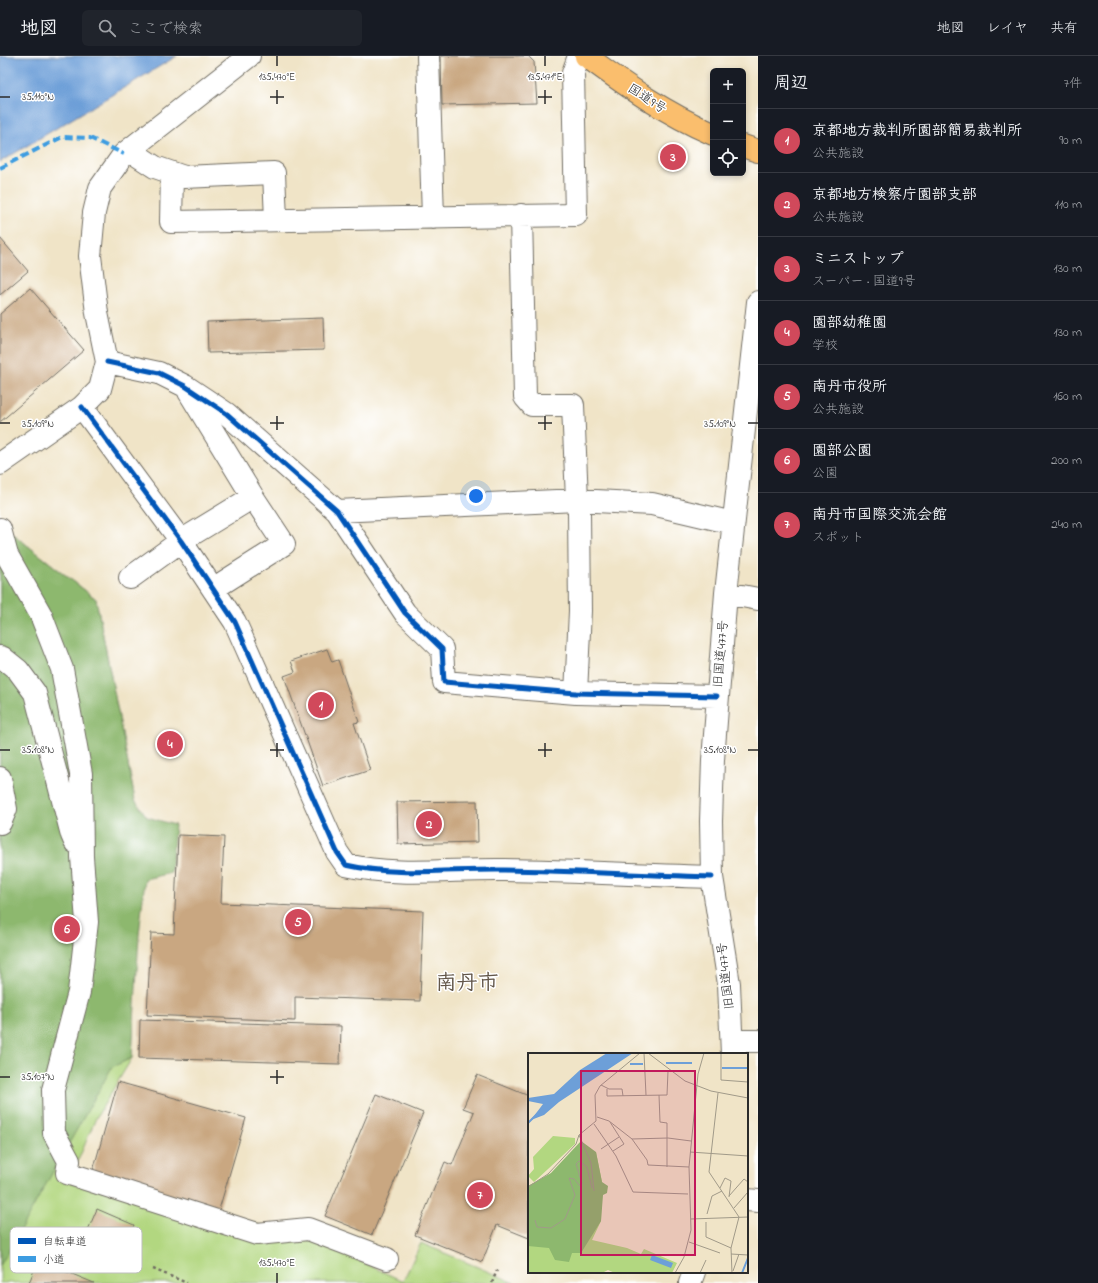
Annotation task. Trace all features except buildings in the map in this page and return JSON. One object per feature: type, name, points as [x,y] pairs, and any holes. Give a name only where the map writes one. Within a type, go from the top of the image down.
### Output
[{"type":"highway","name":"国道9号","points":[[586,56],[626,86],[664,110],[710,133]]},
{"type":"highway","points":[[746,147],[758,152]]},
{"type":"street","points":[[0,464],[82,407],[100,389],[107,362],[97,313],[90,256],[94,214],[100,188],[124,154],[249,56]]},
{"type":"street","points":[[428,56],[433,218]]},
{"type":"street","points":[[172,173],[172,222],[576,215],[573,73],[579,56]]},
{"type":"street","points":[[129,150],[155,167],[184,177],[274,173],[276,220]]},
{"type":"street","points":[[521,215],[525,397],[532,405],[573,404],[577,500],[579,512],[580,611],[576,694]]},
{"type":"street","name":"旧国道477号","points":[[732,1048],[729,984],[712,877],[711,813],[717,696],[726,593],[758,302]]},
{"type":"street","points":[[107,362],[159,374],[185,386],[227,414],[337,511],[405,614],[442,649],[444,682],[576,694],[717,696]]},
{"type":"street","points":[[185,386],[253,497],[284,544],[213,589]]},
{"type":"street","points":[[82,407],[181,541],[235,622],[337,852],[346,865],[385,872],[506,870],[712,877]]},
{"type":"street","points":[[130,578],[181,541],[253,497]]},
{"type":"street","points":[[337,511],[577,500],[652,504],[733,523]]},
{"type":"street","points":[[0,529],[7,555],[40,615],[62,669],[81,774],[82,857],[87,922],[79,992],[53,1090],[54,1133],[69,1161],[67,1173],[257,1234],[308,1229],[387,1259]]},
{"type":"street","points":[[726,593],[758,598]]},
{"type":"street","points":[[0,657],[18,670],[35,694],[72,835],[82,857]]},
{"type":"street","points":[[0,778],[6,809],[0,823]]},
{"type":"street","points":[[732,1048],[758,1041]]},
{"type":"street","points":[[748,1200],[758,1201]]},
{"type":"street","points":[[690,1283],[694,1273]]},
{"type":"path","points":[[153,1269],[187,1283]]},
{"type":"path","points":[[492,1283],[497,1270]]},
{"type":"green space","points":[[0,524],[96,599],[135,800],[132,1058],[96,1118],[69,1182],[303,1235],[403,1281],[421,1243],[515,1283],[0,1283]]},
{"type":"green space","points":[[0,524],[96,599],[135,800],[147,817],[175,825],[171,873],[145,879],[139,935],[132,1058],[112,1067],[22,1227],[10,1227],[10,1248],[0,1266]]},
{"type":"water","points":[[0,56],[177,56],[0,162]]},
{"type":"marked path","points":[[0,168],[62,137],[90,138],[124,154]]},
{"type":"cycle path","points":[[107,362],[159,373],[185,386],[227,414],[337,511],[405,613],[442,649],[444,682],[576,693],[717,696]]},
{"type":"cycle path","points":[[82,407],[181,541],[235,622],[337,852],[346,865],[366,869],[405,872],[504,870],[712,877]]},
{"type":"place","name":"ミニストップ","points":[[673,157]]},
{"type":"place","name":"京都地方裁判所園部簡易裁判所","points":[[321,705]]},
{"type":"place","name":"園部幼稚園","points":[[170,744]]},
{"type":"place","name":"京都地方検察庁園部支部","points":[[429,824]]},
{"type":"place","name":"南丹市役所","points":[[298,922]]},
{"type":"place","name":"園部公園","points":[[67,929]]},
{"type":"place","name":"南丹市国際交流会館","points":[[480,1195]]},
{"type":"district","name":"南丹市","points":[[467,984]]}]
